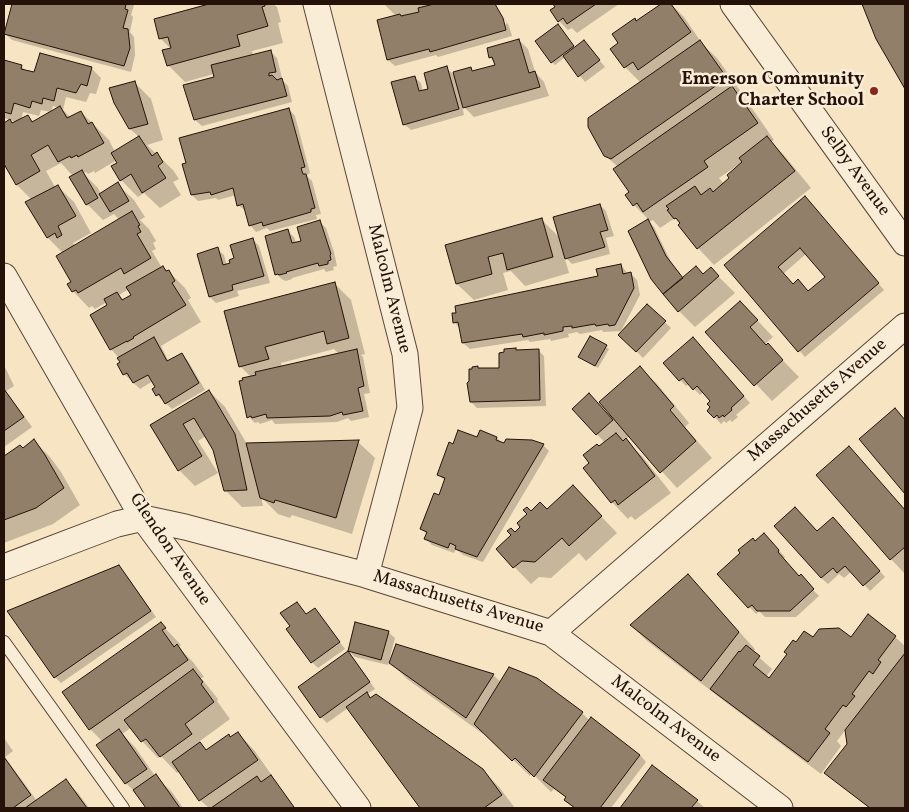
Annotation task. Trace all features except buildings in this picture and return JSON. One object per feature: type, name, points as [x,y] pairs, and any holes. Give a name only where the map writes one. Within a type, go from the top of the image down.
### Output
[{"type":"street","name":"Malcolm Avenue","points":[[316,4],[405,354],[407,372],[410,408],[366,575]]},
{"type":"street","name":"Selby Avenue","points":[[734,4],[905,244]]},
{"type":"street","name":"Glendon Avenue","points":[[4,276],[143,518],[358,808]]},
{"type":"street","name":"Massachusetts Avenue","points":[[4,567],[117,524],[143,518],[366,575],[550,633],[905,326]]},
{"type":"street","name":"Malcolm Avenue","points":[[550,633],[780,808]]},
{"type":"lane","points":[[5,645],[123,808]]},
{"type":"place","name":"Emerson Community Charter School","points":[[874,91]]}]
